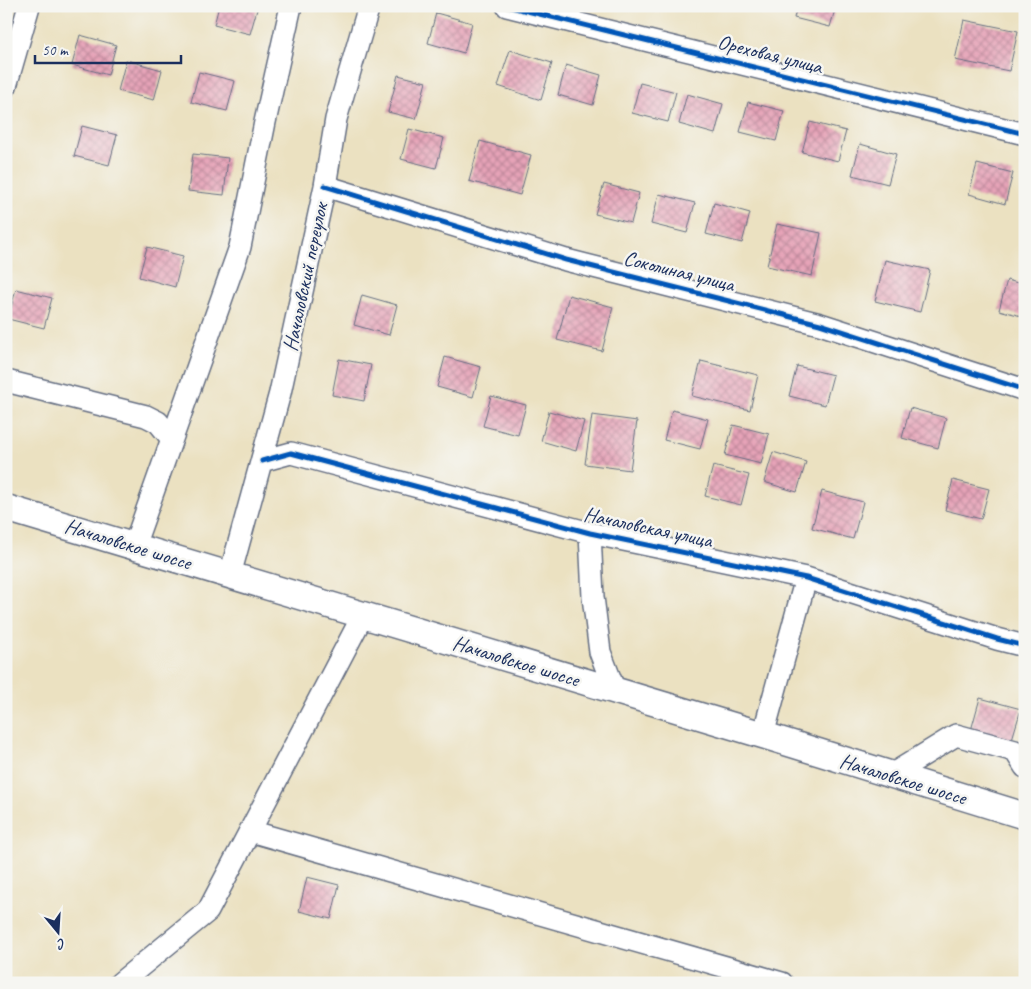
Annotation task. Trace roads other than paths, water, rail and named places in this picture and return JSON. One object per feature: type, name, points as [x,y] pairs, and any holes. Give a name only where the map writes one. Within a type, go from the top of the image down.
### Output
[{"type":"main road","name":"Началовское шоссе","points":[[6,508],[763,735],[1025,816]]},
{"type":"street","points":[[6,86],[29,6]]},
{"type":"street","points":[[134,546],[240,247],[291,6]]},
{"type":"street","name":"Началовский переулок","points":[[230,575],[262,461],[299,309],[325,186],[336,119],[369,6]]},
{"type":"street","name":"Ореховая улица","points":[[507,6],[1025,134]]},
{"type":"street","name":"Соколиная улица","points":[[325,186],[566,260],[820,324],[1025,390]]},
{"type":"street","points":[[6,381],[146,416],[158,422],[172,438]]},
{"type":"street","name":"Началовская улица","points":[[262,461],[291,453],[590,533],[806,578],[997,639],[1025,646]]},
{"type":"street","points":[[590,533],[592,597],[600,652],[615,691]]},
{"type":"street","points":[[763,735],[806,578]]},
{"type":"street","points":[[120,982],[208,911],[363,615]]},
{"type":"street","points":[[891,775],[956,735],[1015,751],[1025,766]]},
{"type":"street","points":[[250,831],[782,983]]}]
